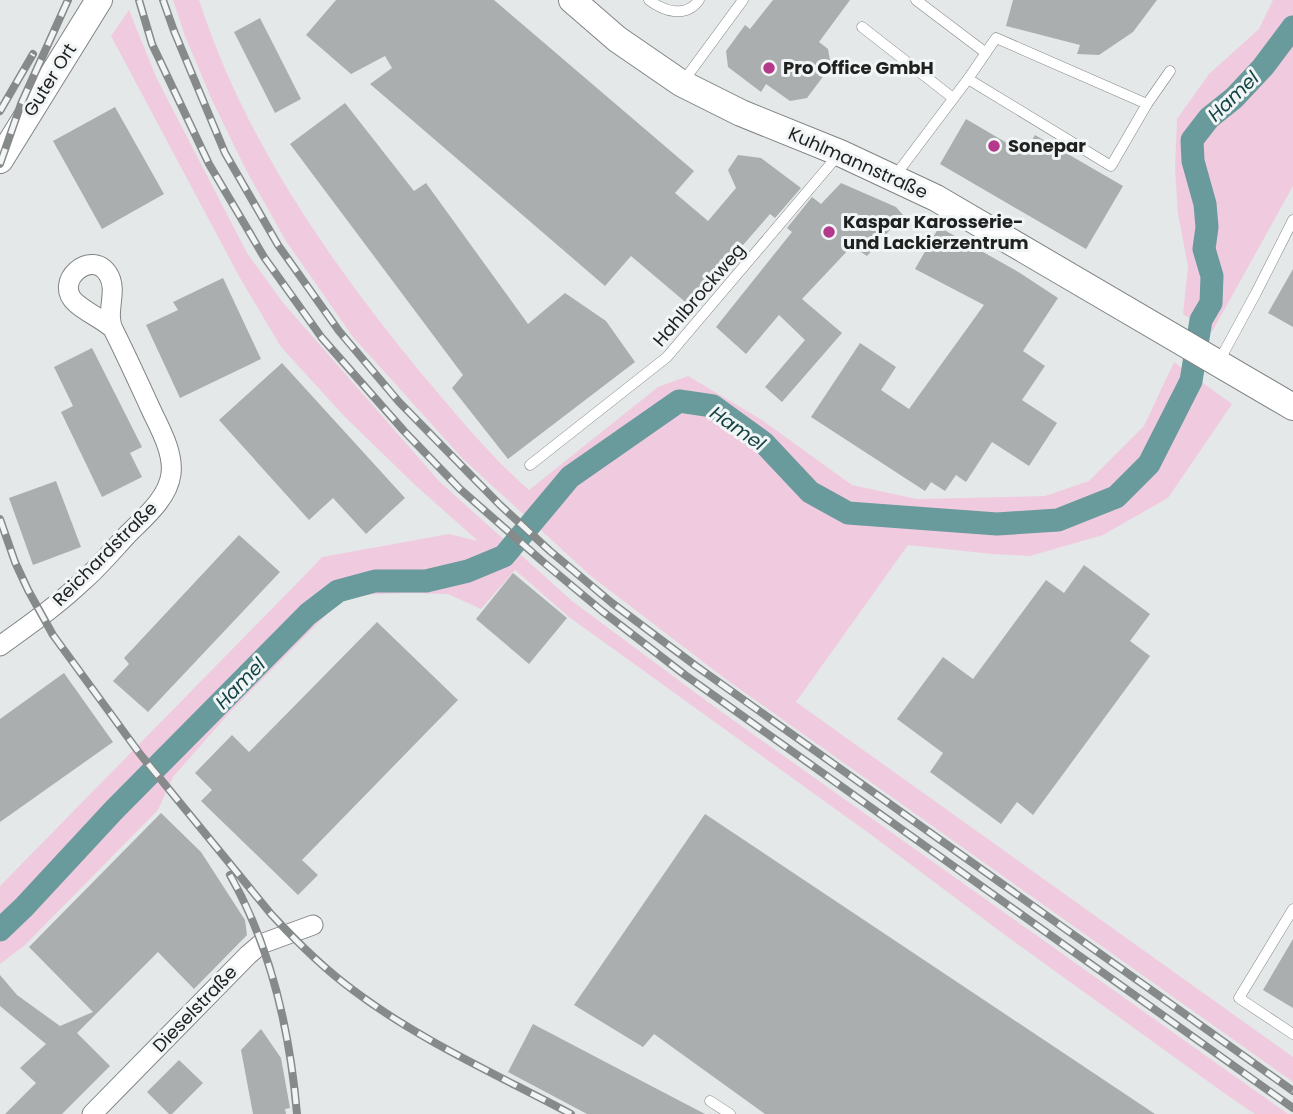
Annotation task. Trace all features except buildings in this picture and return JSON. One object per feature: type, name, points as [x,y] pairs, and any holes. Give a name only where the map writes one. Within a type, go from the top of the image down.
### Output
[{"type":"main road","name":"Guter Ort","points":[[0,160],[99,0]]},
{"type":"main road","name":"Kuhlmannstraße","points":[[572,0],[617,39],[681,83],[741,113],[894,177],[969,217],[1293,407]]},
{"type":"street","name":"Reichardstraße","points":[[0,646],[49,611],[85,579],[154,507],[168,484],[171,459],[165,442],[124,349],[111,327]]},
{"type":"street","name":"Dieselstraße","points":[[92,1114],[248,955],[261,944],[313,925]]},
{"type":"lane","points":[[649,0],[672,12],[681,12],[694,6],[699,0]]},
{"type":"lane","points":[[681,83],[743,0]]},
{"type":"lane","points":[[916,0],[986,53]]},
{"type":"lane","points":[[862,27],[953,97]]},
{"type":"lane","points":[[894,177],[996,38],[1147,104]]},
{"type":"lane","points":[[968,79],[1111,166],[1147,104],[1170,71]]},
{"type":"lane","name":"Hahlbrockweg","points":[[530,465],[667,358],[840,153]]},
{"type":"lane","points":[[1212,360],[1245,315],[1293,220]]},
{"type":"lane","points":[[1293,909],[1239,999],[1293,1034]]},
{"type":"lane","points":[[710,1101],[730,1114]]},
{"type":"shaded area","points":[[173,0],[199,0],[240,101],[265,150],[292,197],[354,287],[421,373],[500,463],[529,490],[658,387],[688,376],[762,420],[852,485],[917,499],[1045,496],[1089,481],[1144,426],[1174,362],[1232,404],[1168,498],[1103,535],[1030,556],[908,545],[796,702],[1293,1057],[1293,1082],[727,680],[592,577],[463,459],[353,337],[286,241],[246,170],[212,100]]},
{"type":"shaded area","points":[[1273,0],[1293,0],[1293,186],[1212,332],[1183,314],[1188,266],[1178,214],[1175,169],[1177,119],[1209,74],[1259,29]]},
{"type":"shaded area","points":[[129,10],[156,77],[247,253],[284,304],[439,481],[572,601],[712,705],[1288,1114],[1255,1114],[1231,1098],[569,617],[515,570],[481,609],[448,594],[355,595],[340,601],[231,711],[173,777],[158,810],[25,945],[0,964],[0,886],[322,557],[449,534],[478,541],[344,416],[281,347],[240,278],[111,36]]},
{"type":"waterway","name":"Hamel","points":[[0,930],[114,810],[308,614],[338,591],[375,581],[426,581],[468,571],[504,556],[570,477],[679,401],[713,406],[764,443],[810,492],[848,513],[997,524],[1058,520],[1116,497],[1149,464],[1191,381],[1201,320],[1211,303],[1212,276],[1204,249],[1207,227],[1205,204],[1193,161],[1192,140],[1209,118],[1234,98],[1263,67],[1293,27]]},
{"type":"railway","points":[[0,164],[21,104],[68,0]]},
{"type":"railway","points":[[139,0],[152,44],[209,164],[264,257],[322,338],[404,431],[460,489],[602,611],[685,675],[1293,1108]]},
{"type":"railway","points":[[163,0],[225,153],[278,245],[339,331],[399,402],[500,505],[612,603],[696,666],[1293,1091]]},
{"type":"railway","points":[[0,111],[33,54]]},
{"type":"railway","points":[[0,519],[15,562],[53,635],[140,754],[280,924],[331,973],[378,1008],[459,1056],[571,1114]]},
{"type":"railway","points":[[230,875],[257,931],[276,991],[284,1021],[297,1114]]},
{"type":"place","name":"Pro Office GmbH","points":[[769,68]]},
{"type":"place","name":"Sonepar","points":[[994,146]]},
{"type":"place","name":"Kaspar Karosserie- und Lackierzentrum","points":[[829,232]]}]
